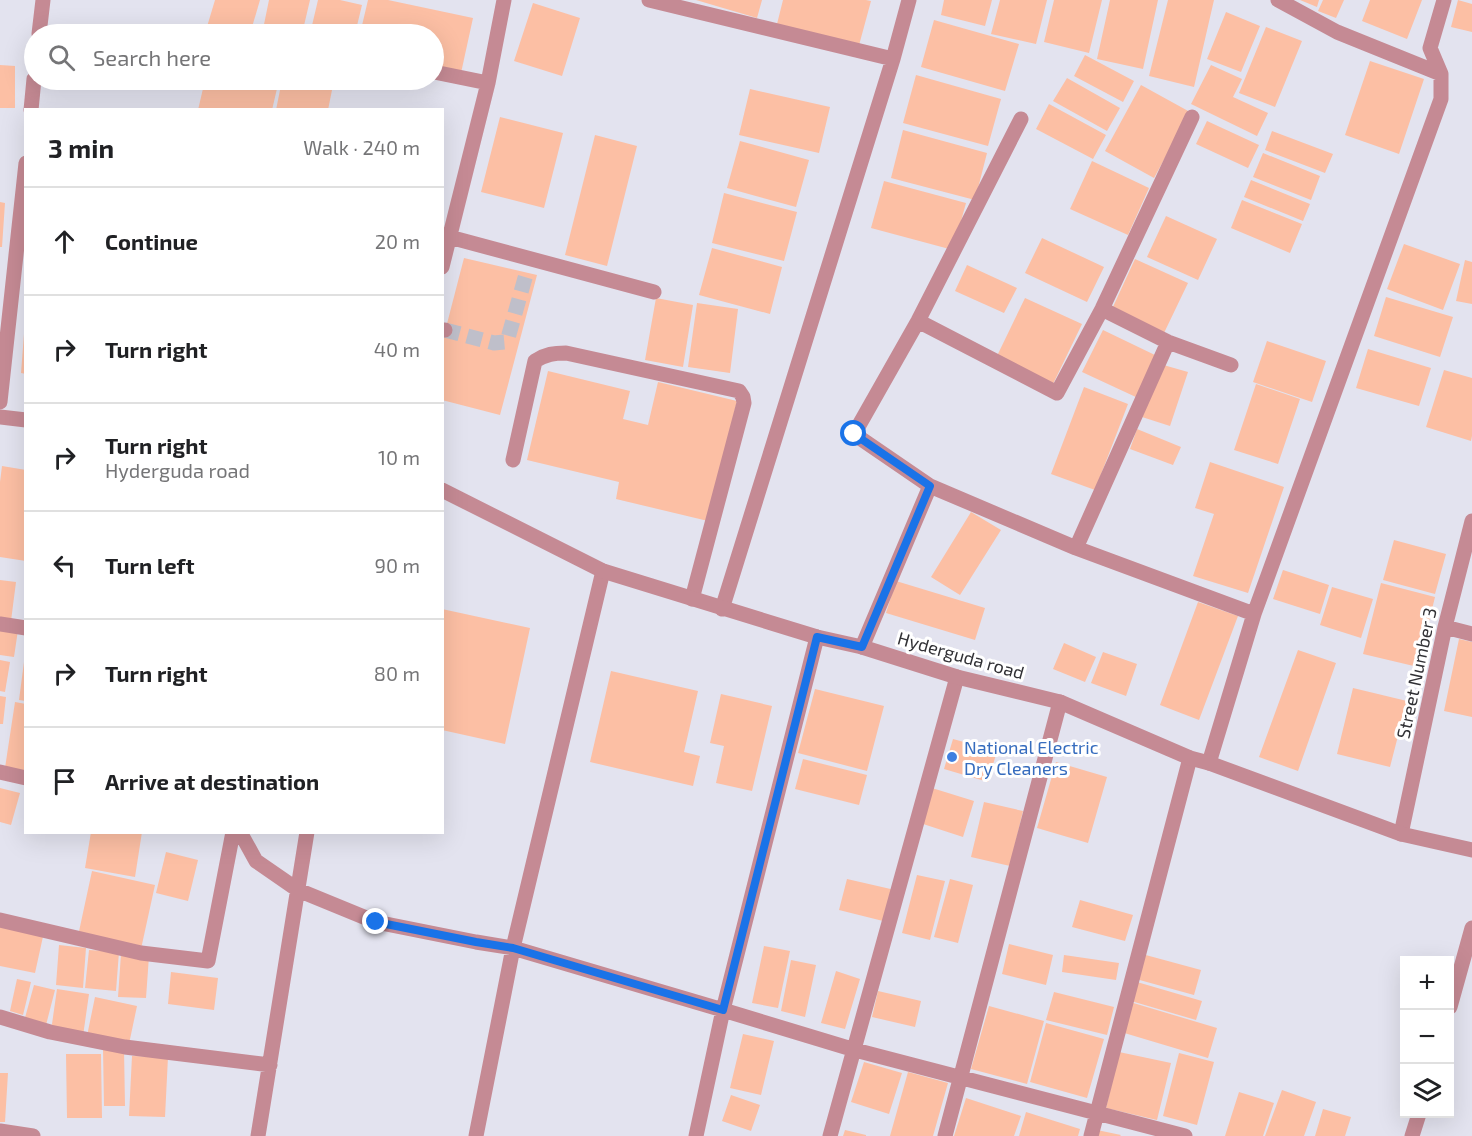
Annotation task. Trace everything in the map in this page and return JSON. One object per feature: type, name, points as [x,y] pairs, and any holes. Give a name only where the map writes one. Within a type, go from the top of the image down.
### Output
[{"type":"street","points":[[40,24],[43,0]]},
{"type":"street","points":[[444,251],[446,235],[488,83],[504,0]]},
{"type":"street","points":[[722,609],[893,59],[909,0]]},
{"type":"street","points":[[1278,0],[1337,32],[1441,74]]},
{"type":"street","points":[[1209,763],[1254,614],[1441,99],[1441,74],[1430,48],[1444,0]]},
{"type":"street","points":[[656,1],[893,59]]},
{"type":"street","points":[[444,74],[488,83]]},
{"type":"street","points":[[31,108],[33,90]]},
{"type":"street","points":[[918,321],[1057,393],[1102,309],[1192,117]]},
{"type":"street","points":[[1021,119],[918,321],[854,434],[930,486],[1076,548],[1254,614]]},
{"type":"street","points":[[0,402],[24,182]]},
{"type":"street","points":[[446,235],[529,265],[654,292]]},
{"type":"street","points":[[1102,309],[1168,342],[1231,365]]},
{"type":"street","points":[[1076,548],[1168,342]]},
{"type":"street","points":[[513,460],[535,361],[552,353],[566,353],[739,391],[744,403],[692,599]]},
{"type":"street","points":[[0,417],[24,420]]},
{"type":"street","points":[[862,647],[930,486]]},
{"type":"street","name":"Hyderguda road","points":[[444,491],[603,571],[817,637],[862,647],[957,677],[1060,702],[1190,758],[1401,834],[1472,850]]},
{"type":"street","name":"Street Number 3","points":[[1401,834],[1445,627],[1472,523]]},
{"type":"street","points":[[476,1136],[513,948],[603,571]]},
{"type":"street","points":[[0,624],[24,628]]},
{"type":"street","points":[[1445,627],[1472,634]]},
{"type":"street","points":[[696,1136],[723,1010],[817,637]]},
{"type":"street","points":[[830,1136],[957,677]]},
{"type":"street","points":[[945,1136],[1060,702]]},
{"type":"street","points":[[1091,1136],[1190,758]]},
{"type":"street","points":[[0,772],[24,778]]},
{"type":"street","points":[[0,920],[141,953],[208,961],[233,834]]},
{"type":"street","points":[[241,834],[256,861],[298,890],[376,922],[513,948],[855,1050],[1185,1136]]},
{"type":"street","points":[[258,1136],[307,834]]},
{"type":"street","points":[[1454,989],[1472,928]]},
{"type":"street","points":[[0,1017],[50,1032],[126,1047],[270,1065]]},
{"type":"street","points":[[1412,1136],[1417,1118]]},
{"type":"street","points":[[0,1131],[33,1136]]},
{"type":"building","points":[[215,0],[260,0],[253,24],[208,24]]},
{"type":"building","points":[[269,0],[310,0],[304,24],[264,24]]},
{"type":"building","points":[[318,0],[340,0],[362,5],[357,24],[312,24]]},
{"type":"building","points":[[368,0],[388,0],[473,18],[461,73],[444,69],[444,24],[362,24]]},
{"type":"building","points":[[696,0],[762,0],[757,18]]},
{"type":"building","points":[[783,0],[871,1],[858,49],[776,28]]},
{"type":"building","points":[[944,0],[992,0],[985,26],[941,15]]},
{"type":"building","points":[[1000,0],[1047,0],[1036,44],[991,34]]},
{"type":"building","points":[[1054,0],[1102,0],[1089,53],[1044,42]]},
{"type":"building","points":[[1110,0],[1158,0],[1143,69],[1097,59]]},
{"type":"building","points":[[1168,0],[1214,0],[1194,87],[1149,76]]},
{"type":"building","points":[[1300,0],[1319,0],[1317,7]]},
{"type":"building","points":[[1323,0],[1344,0],[1336,18],[1318,11]]},
{"type":"building","points":[[1370,0],[1422,0],[1407,39],[1362,21]]},
{"type":"building","points":[[1458,0],[1472,4],[1472,32],[1451,27]]},
{"type":"building","points":[[533,3],[580,18],[562,76],[514,61]]},
{"type":"building","points":[[1226,12],[1260,26],[1241,72],[1207,59]]},
{"type":"building","points":[[934,20],[1019,44],[1005,91],[921,67]]},
{"type":"building","points":[[1266,27],[1302,41],[1275,107],[1239,93]]},
{"type":"building","points":[[1085,55],[1134,81],[1123,102],[1074,76]]},
{"type":"building","points":[[1370,61],[1424,79],[1399,154],[1345,135]]},
{"type":"building","points":[[0,65],[15,66],[15,108],[0,108]]},
{"type":"building","points":[[1211,65],[1242,79],[1233,97],[1268,113],[1257,136],[1191,104]]},
{"type":"building","points":[[916,75],[1001,99],[988,146],[903,123]]},
{"type":"building","points":[[1067,78],[1120,108],[1107,131],[1053,101]]},
{"type":"building","points":[[1141,85],[1190,112],[1154,178],[1105,151]]},
{"type":"building","points":[[750,89],[830,107],[819,153],[739,135]]},
{"type":"building","points":[[203,90],[277,90],[272,108],[198,108]]},
{"type":"building","points":[[280,90],[332,90],[328,108],[276,108]]},
{"type":"building","points":[[1049,104],[1106,135],[1093,159],[1036,129]]},
{"type":"building","points":[[500,117],[563,133],[544,208],[481,192]]},
{"type":"building","points":[[1207,121],[1259,145],[1248,168],[1196,144]]},
{"type":"building","points":[[903,130],[987,153],[975,200],[891,178]]},
{"type":"building","points":[[1272,131],[1333,154],[1325,173],[1265,150]]},
{"type":"building","points":[[595,135],[637,146],[607,266],[565,255]]},
{"type":"building","points":[[740,141],[809,160],[796,207],[727,188]]},
{"type":"building","points":[[1263,153],[1320,176],[1311,200],[1253,177]]},
{"type":"building","points":[[1092,161],[1149,188],[1128,235],[1070,209]]},
{"type":"building","points":[[1251,180],[1310,204],[1303,221],[1244,197]]},
{"type":"building","points":[[884,181],[966,203],[953,250],[871,228]]},
{"type":"building","points":[[724,193],[797,212],[784,261],[712,243]]},
{"type":"building","points":[[1242,200],[1302,224],[1290,253],[1231,228]]},
{"type":"building","points":[[0,202],[5,203],[2,247],[0,247]]},
{"type":"building","points":[[1166,216],[1217,239],[1198,280],[1147,257]]},
{"type":"building","points":[[1042,238],[1104,267],[1087,302],[1025,273]]},
{"type":"building","points":[[1404,244],[1460,264],[1443,310],[1387,289]]},
{"type":"building","points":[[712,248],[782,267],[770,314],[699,295]]},
{"type":"building","points":[[464,258],[537,275],[500,415],[444,401],[444,335]]},
{"type":"building","points":[[1135,259],[1188,283],[1164,333],[1112,309]]},
{"type":"building","points":[[1465,260],[1472,262],[1472,304],[1456,301]]},
{"type":"building","points":[[967,265],[1017,288],[1004,313],[955,291]]},
{"type":"building","points":[[1386,297],[1453,317],[1440,357],[1374,336]]},
{"type":"building","points":[[656,298],[693,305],[683,367],[645,360]]},
{"type":"building","points":[[1025,298],[1082,324],[1053,384],[996,358]]},
{"type":"building","points":[[697,303],[738,309],[730,373],[688,367]]},
{"type":"building","points":[[1103,330],[1157,356],[1138,398],[1082,372]]},
{"type":"building","points":[[24,334],[24,374],[21,373]]},
{"type":"building","points":[[1267,341],[1326,361],[1312,402],[1253,382]]},
{"type":"building","points":[[1368,349],[1431,368],[1419,406],[1356,388]]},
{"type":"building","points":[[1160,364],[1188,372],[1170,426],[1142,417]]},
{"type":"building","points":[[1444,370],[1472,378],[1471,441],[1426,427]]},
{"type":"building","points":[[548,371],[630,391],[623,419],[648,425],[658,382],[737,401],[708,521],[616,499],[619,482],[527,460]]},
{"type":"building","points":[[1256,384],[1300,399],[1278,464],[1234,450]]},
{"type":"building","points":[[1084,387],[1128,404],[1095,490],[1051,474]]},
{"type":"building","points":[[1137,429],[1181,447],[1173,465],[1130,449]]},
{"type":"building","points":[[1210,462],[1284,487],[1248,593],[1193,576],[1214,514],[1195,508]]},
{"type":"building","points":[[2,466],[24,470],[24,561],[0,557]]},
{"type":"building","points":[[971,512],[1001,530],[960,595],[931,577]]},
{"type":"building","points":[[1394,540],[1446,554],[1435,594],[1383,580]]},
{"type":"building","points":[[1283,570],[1329,585],[1320,614],[1273,599]]},
{"type":"building","points":[[0,580],[16,582],[11,621],[0,620]]},
{"type":"building","points":[[896,581],[985,608],[975,640],[886,613]]},
{"type":"building","points":[[1381,583],[1435,597],[1418,667],[1363,654]]},
{"type":"building","points":[[1332,587],[1373,599],[1361,638],[1320,625]]},
{"type":"building","points":[[1198,602],[1238,616],[1199,720],[1160,705]]},
{"type":"building","points":[[444,609],[530,628],[505,744],[444,730]]},
{"type":"building","points":[[0,627],[18,630],[14,657],[0,655]]},
{"type":"building","points":[[1459,639],[1472,642],[1472,717],[1444,711]]},
{"type":"building","points":[[1064,643],[1096,657],[1085,682],[1053,669]]},
{"type":"building","points":[[1298,650],[1336,663],[1298,771],[1259,757]]},
{"type":"building","points":[[1103,652],[1137,664],[1126,696],[1091,683]]},
{"type":"building","points":[[0,660],[10,662],[5,692],[0,691]]},
{"type":"building","points":[[24,662],[24,701],[19,700]]},
{"type":"building","points":[[611,671],[698,691],[684,752],[700,756],[693,786],[590,762]]},
{"type":"building","points":[[1353,688],[1407,701],[1390,767],[1337,754]]},
{"type":"building","points":[[815,689],[884,706],[867,771],[798,753]]},
{"type":"building","points":[[721,694],[772,706],[752,791],[716,783],[724,746],[710,743]]},
{"type":"building","points":[[0,696],[6,697],[3,724],[0,724]]},
{"type":"building","points":[[15,702],[24,704],[24,771],[5,768]]},
{"type":"building","points":[[953,739],[997,751],[988,782],[944,769]]},
{"type":"building","points":[[803,759],[867,775],[859,805],[795,789]]},
{"type":"building","points":[[1056,762],[1107,777],[1088,843],[1037,828]]},
{"type":"building","points":[[0,788],[20,793],[11,825],[0,822]]},
{"type":"building","points":[[932,788],[974,801],[963,837],[920,823]]},
{"type":"building","points":[[984,802],[1023,811],[1010,866],[971,857]]},
{"type":"building","points":[[91,834],[142,834],[135,877],[85,868]]},
{"type":"building","points":[[166,852],[198,860],[188,901],[156,893]]},
{"type":"building","points":[[92,871],[155,885],[141,949],[78,936]]},
{"type":"building","points":[[917,875],[945,881],[930,940],[902,933]]},
{"type":"building","points":[[847,879],[895,890],[887,922],[839,910]]},
{"type":"building","points":[[950,879],[973,885],[958,943],[934,937]]},
{"type":"building","points":[[1080,900],[1133,915],[1125,941],[1072,927]]},
{"type":"building","points":[[0,923],[44,932],[35,973],[0,966]]},
{"type":"building","points":[[1009,944],[1053,955],[1046,985],[1002,974]]},
{"type":"building","points":[[59,945],[86,948],[83,988],[56,985]]},
{"type":"building","points":[[764,946],[790,951],[778,1008],[752,1003]]},
{"type":"building","points":[[89,950],[119,952],[116,991],[85,988]]},
{"type":"building","points":[[121,954],[149,956],[146,998],[118,997]]},
{"type":"building","points":[[1142,954],[1201,970],[1194,995],[1136,979]]},
{"type":"building","points":[[1064,955],[1119,963],[1116,980],[1062,972]]},
{"type":"building","points":[[791,960],[816,965],[805,1017],[781,1011]]},
{"type":"building","points":[[836,971],[860,979],[845,1029],[821,1023]]},
{"type":"building","points":[[171,972],[218,978],[214,1010],[168,1004]]},
{"type":"building","points":[[17,979],[31,982],[23,1015],[10,1011]]},
{"type":"building","points":[[1137,982],[1202,1001],[1196,1020],[1131,1001]]},
{"type":"building","points":[[34,985],[55,990],[45,1029],[23,1025]]},
{"type":"building","points":[[57,989],[89,994],[83,1036],[51,1031]]},
{"type":"building","points":[[878,991],[921,1001],[915,1027],[872,1017]]},
{"type":"building","points":[[1054,992],[1114,1007],[1107,1035],[1046,1020]]},
{"type":"building","points":[[95,997],[137,1006],[129,1044],[87,1036]]},
{"type":"building","points":[[1130,1002],[1217,1028],[1208,1058],[1121,1032]]},
{"type":"building","points":[[989,1006],[1044,1021],[1027,1084],[971,1069]]},
{"type":"building","points":[[1046,1023],[1104,1039],[1087,1098],[1030,1082]]},
{"type":"building","points":[[743,1034],[774,1041],[761,1095],[730,1088]]},
{"type":"building","points":[[103,1049],[124,1049],[125,1106],[104,1106]]},
{"type":"building","points":[[1119,1052],[1171,1063],[1157,1120],[1106,1108]]},
{"type":"building","points":[[1179,1053],[1214,1062],[1197,1125],[1163,1116]]},
{"type":"building","points":[[66,1054],[101,1054],[102,1118],[67,1118]]},
{"type":"building","points":[[132,1056],[168,1057],[165,1117],[129,1116]]},
{"type":"building","points":[[864,1062],[902,1073],[889,1114],[851,1102]]},
{"type":"building","points":[[908,1072],[948,1083],[933,1136],[890,1136]]},
{"type":"building","points":[[0,1073],[8,1073],[5,1122],[0,1122]]},
{"type":"building","points":[[1282,1090],[1316,1102],[1304,1136],[1265,1136]]},
{"type":"building","points":[[1239,1092],[1274,1103],[1263,1136],[1225,1136]]},
{"type":"building","points":[[731,1095],[760,1105],[751,1131],[722,1121]]},
{"type":"building","points":[[966,1098],[1021,1116],[1014,1136],[954,1136]]},
{"type":"building","points":[[1323,1109],[1351,1117],[1345,1136],[1315,1136]]},
{"type":"building","points":[[1026,1112],[1080,1129],[1078,1136],[1019,1136]]},
{"type":"building","points":[[845,1130],[866,1135],[866,1136],[843,1136]]},
{"type":"building","points":[[1097,1130],[1121,1135],[1096,1136]]},
{"type":"tunnel","points":[[445,330],[494,343],[505,342],[527,271]]},
{"type":"place","name":"National Electric Dry Cleaners","points":[[952,757]]},
{"type":"route","points":[[376,922],[513,948],[723,1010],[817,637],[862,647],[930,486],[854,434]]}]
